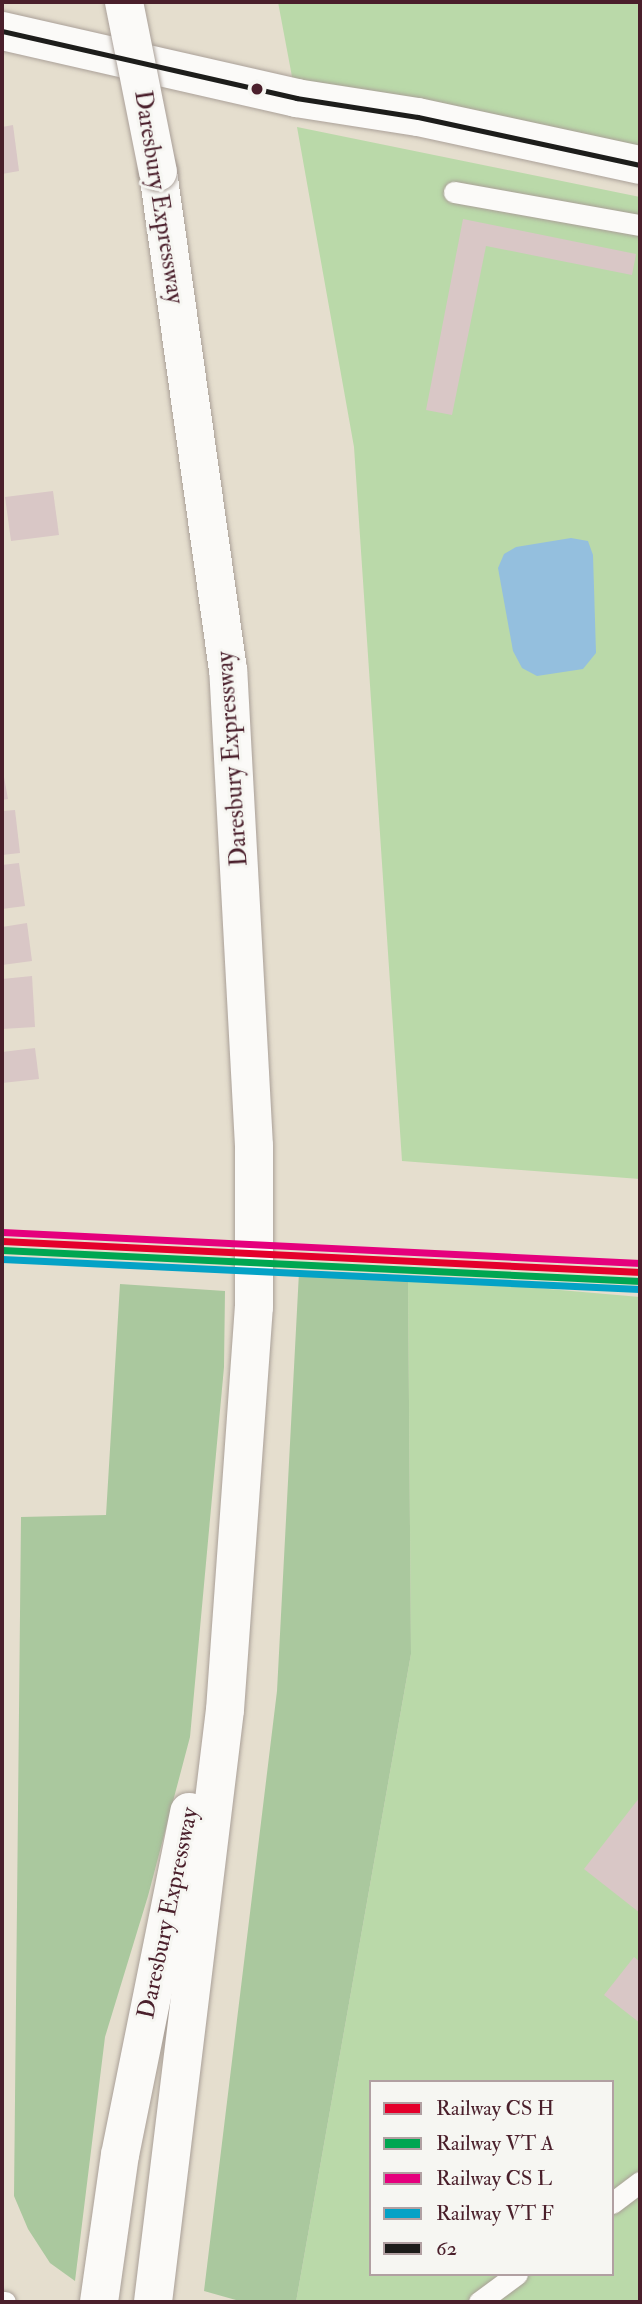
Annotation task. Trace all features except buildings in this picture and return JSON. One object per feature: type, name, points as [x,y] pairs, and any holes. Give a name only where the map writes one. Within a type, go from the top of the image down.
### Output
[{"type":"main road","name":"Daresbury Expressway","points":[[124,2],[158,172],[228,670],[254,1146],[254,1307],[225,1710],[154,2291]]},
{"type":"main road","points":[[2,31],[296,98],[418,117],[640,165]]},
{"type":"main road","name":"Daresbury Expressway","points":[[101,2287],[120,2155],[193,1789],[239,1523]]},
{"type":"lane","points":[[454,192],[640,225]]},
{"type":"lane","points":[[614,2202],[640,2182]]},
{"type":"lane","points":[[479,2302],[514,2276]]},
{"type":"green space","points":[[278,2],[640,2],[640,165],[296,98]]},
{"type":"green space","points":[[297,127],[640,197],[640,1179],[402,1161],[354,447]]},
{"type":"green space","points":[[299,1272],[408,1277],[411,1654],[296,2302],[243,2302],[204,2291],[277,1691]]},
{"type":"green space","points":[[408,1277],[640,1297],[640,2302],[296,2302],[411,1654]]},
{"type":"green space","points":[[120,1284],[225,1291],[224,1367],[190,1737],[148,1896],[105,2037],[75,2281],[50,2263],[28,2229],[14,2196],[21,1517],[106,1515]]},
{"type":"water","points":[[571,538],[588,541],[593,555],[596,653],[583,669],[537,676],[522,668],[513,651],[498,568],[504,554],[516,547]]},
{"type":"transit line","name":"62","points":[[2,31],[296,98],[418,117],[640,165]]},
{"type":"transit line","points":[[2,1232],[640,1263]]},
{"type":"transit line","points":[[2,1241],[640,1272]]},
{"type":"transit line","points":[[2,1250],[640,1281]]},
{"type":"transit line","points":[[2,1259],[639,1289]]}]
